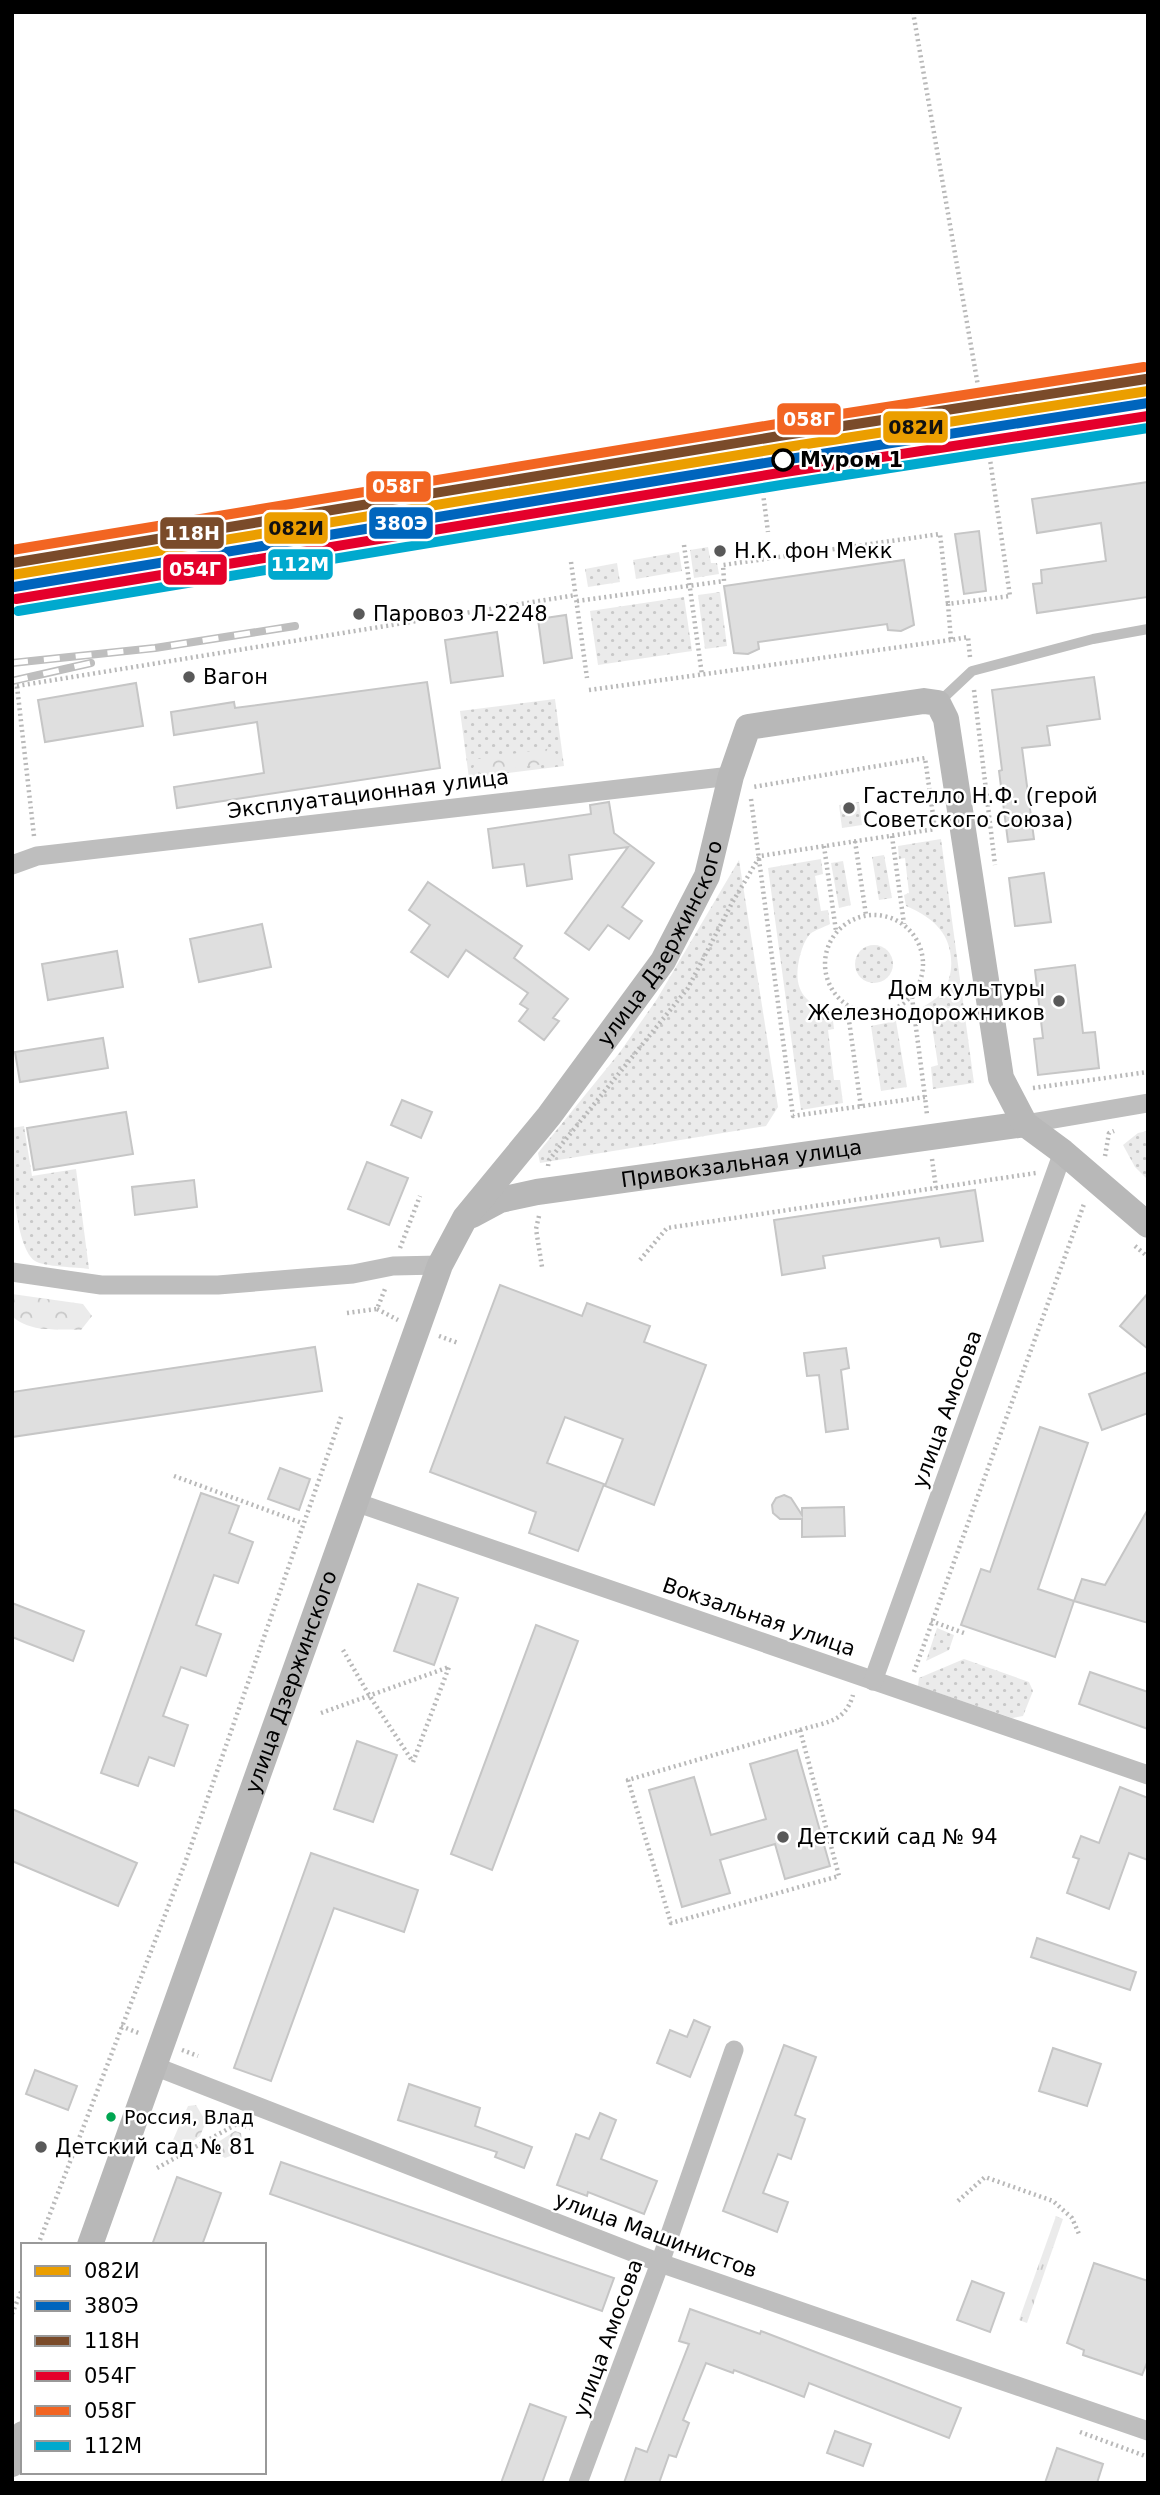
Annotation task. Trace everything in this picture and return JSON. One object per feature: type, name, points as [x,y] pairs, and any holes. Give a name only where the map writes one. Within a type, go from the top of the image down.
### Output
[{"type":"street","name":"улица Дзержинского","points":[[91,2243],[440,1265],[465,1218],[550,1116],[663,961],[707,876],[731,776],[748,727],[924,701],[938,703]]},
{"type":"street","points":[[938,703],[946,719],[1001,1078],[1025,1124],[1063,1152],[1137,1232]]},
{"type":"street","name":"Эксплуатационная улица","points":[[12,865],[37,856],[731,776]]},
{"type":"street","points":[[1025,1124],[1148,1103]]},
{"type":"street","name":"Привокзальная улица","points":[[465,1218],[500,1200],[540,1191],[1025,1124]]},
{"type":"street","points":[[531,1137],[528,1168],[540,1191]]},
{"type":"street","name":"улица Амосова","points":[[866,1678],[1063,1152]]},
{"type":"street","points":[[12,1272],[101,1285],[218,1284],[353,1274],[393,1266],[440,1265]]},
{"type":"street","name":"Вокзальная улица","points":[[355,1502],[1148,1775]]},
{"type":"street","name":"улица Амосова","points":[[578,2483],[660,2263],[734,2050]]},
{"type":"street","name":"улица Машинистов","points":[[154,2066],[660,2263],[1148,2431]]},
{"type":"street","points":[[12,2463],[21,2439]]},
{"type":"lane","points":[[938,703],[972,671],[1093,639],[1148,629]]},
{"type":"path","points":[[913,12],[986,432],[1010,596],[947,604]]},
{"type":"path","points":[[12,593],[986,432]]},
{"type":"path","points":[[905,446],[908,459]]},
{"type":"path","points":[[760,470],[768,532]]},
{"type":"path","points":[[37,856],[15,686],[576,598],[724,581],[723,565],[940,534],[951,640]]},
{"type":"path","points":[[684,545],[702,675]]},
{"type":"path","points":[[571,562],[587,678]]},
{"type":"path","points":[[589,690],[968,637],[997,879]]},
{"type":"path","points":[[760,856],[935,829],[925,758],[749,787],[793,1116],[925,1097]]},
{"type":"path","points":[[892,836],[904,924]]},
{"type":"path","points":[[855,842],[866,915]]},
{"type":"path","points":[[824,846],[836,932]]},
{"type":"path","points":[[542,1267],[537,1229],[540,1191],[549,1160],[688,988],[760,856]]},
{"type":"path","points":[[866,915],[886,916],[904,924],[915,936],[922,951],[924,967],[920,983],[912,997],[892,1010],[869,1013],[847,1006],[829,985],[825,971],[825,957],[836,932],[850,920],[866,915]]},
{"type":"path","points":[[912,997],[936,1188]]},
{"type":"path","points":[[847,1006],[861,1107]]},
{"type":"path","points":[[1026,1080],[1031,1088],[1148,1072]]},
{"type":"path","points":[[1108,1162],[1104,1154],[1109,1133],[1118,1129]]},
{"type":"path","points":[[640,1260],[667,1228],[1040,1172],[1095,1213]]},
{"type":"path","points":[[914,1672],[1084,1204]]},
{"type":"path","points":[[1137,1232],[1148,1257]]},
{"type":"path","points":[[39,2243],[185,1863],[302,1522],[341,1417]]},
{"type":"path","points":[[174,1476],[302,1522]]},
{"type":"path","points":[[931,1621],[964,1633]]},
{"type":"path","points":[[321,1713],[369,1695],[449,1667],[414,1762],[369,1695],[343,1650]]},
{"type":"path","points":[[800,1730],[839,1876],[671,1923],[628,1780],[842,1717],[866,1678]]},
{"type":"path","points":[[157,2168],[237,2124],[255,2129]]},
{"type":"path","points":[[958,2201],[985,2177],[1053,2202],[1072,2218],[1079,2234]]},
{"type":"path","points":[[604,2343],[632,2267]]},
{"type":"path","points":[[12,2314],[21,2292]]},
{"type":"green space","points":[[708,547],[711,563],[717,563],[719,574],[694,578],[690,550]]},
{"type":"green space","points":[[679,552],[682,571],[636,579],[633,560]]},
{"type":"green space","points":[[617,563],[620,582],[588,587],[585,569]]},
{"type":"green space","points":[[720,592],[727,646],[705,649],[698,595]]},
{"type":"green space","points":[[684,597],[692,651],[598,665],[590,611]]},
{"type":"green space","points":[[555,699],[564,766],[469,778],[460,711]]},
{"type":"green space","points":[[553,748],[557,756],[552,763],[480,773],[473,768],[478,759]]},
{"type":"green space","points":[[859,802],[862,825],[842,828],[839,805]]},
{"type":"green space","points":[[941,839],[974,1083],[933,1089],[931,1067],[938,1065],[931,1019],[925,1019],[923,1007],[939,996],[946,987],[951,971],[951,955],[946,939],[938,927],[926,916],[906,906],[904,895],[909,893],[905,858],[899,859],[898,846]]},
{"type":"green space","points":[[884,855],[892,898],[879,900],[872,857]]},
{"type":"green space","points":[[821,859],[823,874],[815,876],[821,911],[828,910],[830,924],[810,934],[806,940],[799,960],[798,980],[799,987],[808,1000],[832,1013],[834,1029],[828,1030],[834,1080],[840,1080],[843,1103],[801,1110],[768,868]]},
{"type":"green space","points":[[739,860],[778,1107],[766,1126],[540,1163],[538,1153],[620,1052],[657,999]]},
{"type":"green space","points":[[843,861],[851,905],[839,908],[831,863]]},
{"type":"green space","points":[[874,945],[888,950],[893,964],[888,978],[874,983],[860,978],[855,964],[860,950]]},
{"type":"green space","points":[[896,1021],[907,1087],[881,1091],[871,1026]]},
{"type":"green space","points":[[24,1126],[32,1176],[76,1169],[89,1269],[39,1263],[27,1252],[18,1219],[12,1158],[12,1128]]},
{"type":"green space","points":[[1148,1131],[1148,1180],[1135,1167],[1123,1145],[1138,1133]]},
{"type":"green space","points":[[12,1294],[83,1304],[92,1316],[81,1330],[36,1328],[12,1316]]},
{"type":"green space","points":[[937,1628],[954,1635],[949,1650],[926,1661]]},
{"type":"green space","points":[[964,1659],[1029,1682],[1033,1691],[1023,1716],[1012,1718],[918,1686],[919,1678]]},
{"type":"green space","points":[[196,2105],[206,2122],[200,2136],[176,2153],[169,2149],[188,2106]]},
{"type":"green space","points":[[235,2131],[241,2133],[243,2151],[225,2158],[209,2148]]},
{"type":"green space","points":[[1056,2216],[1063,2219],[1027,2323],[1019,2320]]},
{"type":"building","points":[[1148,482],[1148,597],[1037,613],[1033,584],[1042,583],[1041,570],[1106,561],[1101,523],[1037,533],[1032,499]]},
{"type":"building","points":[[979,531],[986,591],[964,594],[955,534]]},
{"type":"building","points":[[904,560],[914,625],[901,631],[888,630],[887,624],[758,642],[759,649],[748,654],[734,653],[724,586]]},
{"type":"building","points":[[566,615],[572,658],[544,663],[538,619]]},
{"type":"building","points":[[497,632],[503,676],[451,683],[445,640]]},
{"type":"building","points":[[1094,677],[1100,719],[1047,726],[1050,745],[1022,748],[1034,839],[1008,842],[992,690]]},
{"type":"building","points":[[427,682],[440,768],[177,808],[174,787],[264,773],[257,722],[174,735],[171,712],[234,702],[235,708]]},
{"type":"building","points":[[136,683],[143,726],[45,742],[38,700]]},
{"type":"building","points":[[609,802],[614,833],[654,863],[622,907],[642,921],[629,939],[608,925],[589,950],[565,933],[628,847],[569,855],[572,879],[527,886],[524,864],[493,868],[488,829],[591,814],[590,805]]},
{"type":"building","points":[[1044,873],[1051,922],[1015,926],[1009,878]]},
{"type":"building","points":[[428,882],[522,946],[514,958],[568,999],[553,1018],[559,1021],[544,1040],[519,1021],[528,1009],[520,1004],[528,993],[466,950],[448,977],[411,952],[430,925],[409,910]]},
{"type":"building","points":[[262,924],[271,967],[199,982],[190,939]]},
{"type":"building","points":[[117,951],[123,987],[48,1000],[42,964]]},
{"type":"building","name":"Дом культуры Железнодорожников","points":[[1075,965],[1083,1033],[1095,1032],[1099,1068],[1038,1075],[1034,1039],[1043,1038],[1035,970]]},
{"type":"building","points":[[103,1038],[108,1068],[20,1082],[15,1052]]},
{"type":"building","points":[[402,1100],[432,1112],[421,1138],[391,1125]]},
{"type":"building","points":[[126,1112],[133,1154],[34,1170],[27,1128]]},
{"type":"building","points":[[367,1162],[408,1178],[389,1225],[348,1209]]},
{"type":"building","points":[[194,1180],[197,1207],[135,1215],[132,1187]]},
{"type":"building","points":[[975,1190],[983,1241],[941,1247],[939,1238],[823,1256],[825,1268],[782,1275],[774,1220]]},
{"type":"building","points":[[500,1285],[582,1316],[587,1303],[650,1326],[644,1342],[706,1365],[654,1505],[605,1486],[623,1439],[565,1417],[547,1463],[604,1484],[578,1551],[529,1533],[536,1512],[430,1472]]},
{"type":"building","points":[[1148,1293],[1148,1349],[1120,1326]]},
{"type":"building","points":[[315,1347],[322,1391],[12,1437],[12,1392]]},
{"type":"building","points":[[846,1348],[849,1368],[841,1370],[848,1429],[826,1432],[819,1375],[807,1376],[804,1353]]},
{"type":"building","points":[[1148,1372],[1148,1413],[1102,1430],[1089,1394]]},
{"type":"building","points":[[1040,1427],[1088,1443],[1038,1589],[1074,1601],[1055,1657],[961,1625],[981,1569],[990,1572]]},
{"type":"building","points":[[280,1468],[310,1479],[299,1510],[268,1499]]},
{"type":"building","points":[[201,1493],[239,1506],[229,1533],[253,1542],[238,1583],[214,1575],[196,1625],[221,1634],[206,1676],[181,1667],[163,1716],[188,1725],[174,1766],[149,1757],[138,1786],[101,1773]]},
{"type":"building","points":[[784,1495],[791,1498],[802,1515],[802,1508],[844,1507],[845,1536],[802,1537],[802,1519],[780,1519],[773,1513],[772,1505],[776,1498]]},
{"type":"building","points":[[1148,1509],[1148,1623],[1074,1601],[1082,1579],[1105,1585]]},
{"type":"building","points":[[418,1584],[458,1598],[434,1665],[394,1651]]},
{"type":"building","points":[[12,1603],[84,1631],[73,1661],[12,1637]]},
{"type":"building","points":[[536,1625],[578,1641],[492,1870],[451,1854]]},
{"type":"building","points":[[1090,1672],[1148,1692],[1148,1729],[1079,1704]]},
{"type":"building","points":[[357,1741],[397,1755],[373,1822],[334,1809]]},
{"type":"building","points":[[797,1750],[830,1866],[785,1879],[775,1844],[720,1860],[730,1893],[682,1907],[649,1790],[694,1777],[711,1835],[766,1819],[750,1764]]},
{"type":"building","points":[[1120,1787],[1148,1798],[1148,1860],[1129,1853],[1109,1909],[1067,1893],[1079,1859],[1073,1857],[1081,1836],[1099,1843]]},
{"type":"building","points":[[12,1809],[137,1863],[118,1906],[12,1861]]},
{"type":"building","points":[[311,1853],[418,1890],[404,1932],[334,1908],[271,2081],[234,2068]]},
{"type":"building","points":[[1037,1938],[1136,1972],[1130,1990],[1031,1957]]},
{"type":"building","points":[[694,2020],[710,2027],[690,2077],[657,2063],[670,2030],[687,2037]]},
{"type":"building","points":[[784,2045],[816,2057],[795,2115],[805,2119],[791,2159],[778,2154],[763,2193],[788,2202],[777,2232],[723,2211]]},
{"type":"building","points":[[1053,2048],[1101,2064],[1087,2106],[1039,2091]]},
{"type":"building","points":[[35,2070],[77,2086],[68,2110],[26,2094]]},
{"type":"building","points":[[409,2084],[480,2108],[475,2126],[532,2147],[524,2168],[495,2157],[497,2152],[398,2120]]},
{"type":"building","points":[[600,2113],[616,2120],[601,2159],[657,2181],[644,2214],[588,2192],[587,2196],[557,2185],[576,2134],[589,2139]]},
{"type":"building","points":[[281,2162],[614,2278],[602,2311],[270,2194]]},
{"type":"building","points":[[177,2177],[221,2193],[203,2243],[153,2243]]},
{"type":"building","points":[[1094,2263],[1148,2281],[1148,2360],[1142,2375],[1083,2355],[1084,2350],[1067,2343]]},
{"type":"building","points":[[972,2281],[1004,2293],[990,2332],[957,2320]]},
{"type":"building","points":[[690,2309],[760,2334],[761,2331],[961,2408],[949,2438],[809,2383],[804,2397],[734,2370],[733,2373],[706,2363],[683,2420],[689,2423],[676,2457],[669,2455],[659,2483],[624,2483],[636,2448],[647,2452],[689,2344],[679,2341]]},
{"type":"building","points":[[530,2404],[566,2417],[542,2483],[501,2483]]},
{"type":"building","points":[[835,2431],[871,2444],[863,2466],[827,2453]]},
{"type":"building","points":[[1057,2448],[1103,2464],[1097,2483],[1045,2483]]},
{"type":"railway","points":[[12,663],[155,648],[295,626]]},
{"type":"railway","points":[[12,681],[91,663]]},
{"type":"transit line","name":"058Г","points":[[12,550],[777,424],[1144,367]]},
{"type":"transit line","name":"118Н","points":[[12,563],[779,436],[1146,379]]},
{"type":"transit line","name":"082И","points":[[12,575],[781,448],[1148,391]]},
{"type":"transit line","name":"380Э","points":[[14,587],[783,460],[1148,403]]},
{"type":"transit line","name":"054Г","points":[[16,599],[785,472],[1148,416]]},
{"type":"transit line","name":"112М","points":[[18,611],[787,484],[1148,428]]},
{"type":"place","name":"Муром 1","points":[[783,460]]},
{"type":"place","name":"Н.К. фон Мекк","points":[[720,551]]},
{"type":"place","name":"Паровоз Л-2248","points":[[359,614]]},
{"type":"place","name":"Вагон","points":[[189,677]]},
{"type":"place","name":"Гастелло Н.Ф. (герой Советского Союза)","points":[[849,808]]},
{"type":"place","name":"Дом культуры Железнодорожников","points":[[1059,1001]]},
{"type":"place","name":"Детский сад № 94","points":[[783,1837]]},
{"type":"place","name":"Россия, Влад","points":[[111,2117]]},
{"type":"place","name":"Детский сад № 81","points":[[41,2147]]}]
